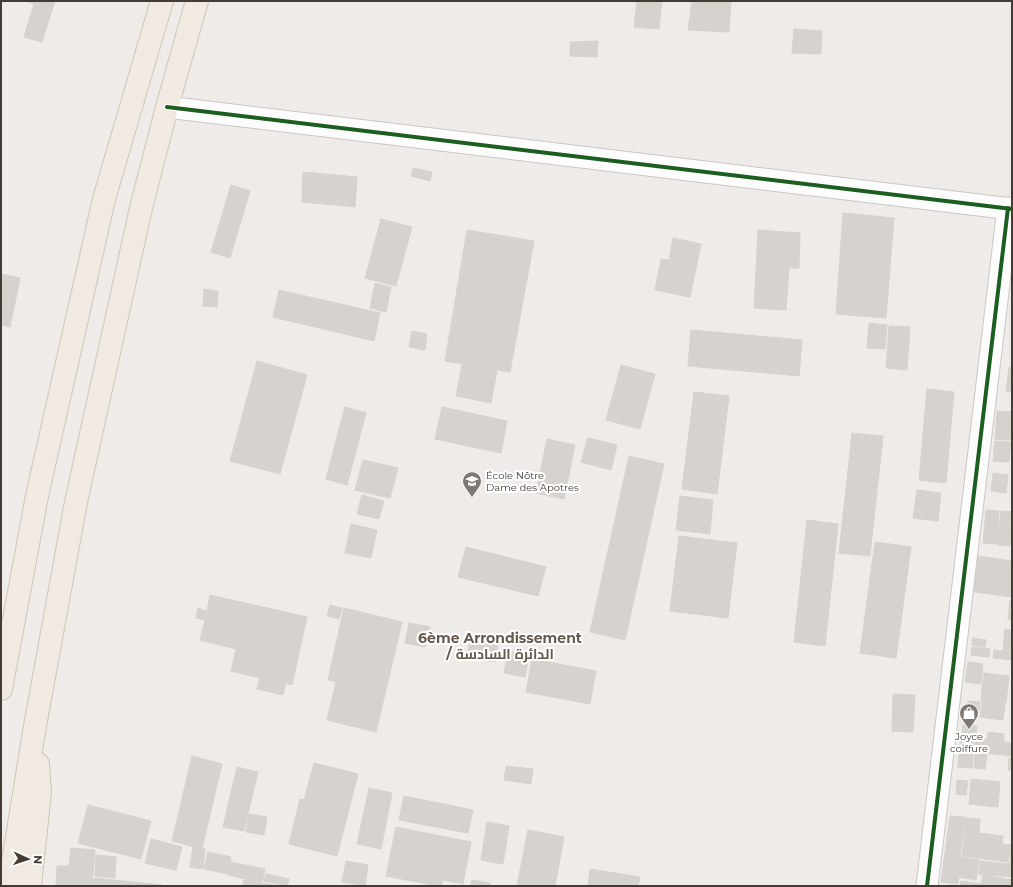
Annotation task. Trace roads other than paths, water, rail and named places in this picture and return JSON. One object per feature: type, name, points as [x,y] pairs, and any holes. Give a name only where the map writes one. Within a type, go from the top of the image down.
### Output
[{"type":"main road","points":[[1,686],[37,496],[104,198],[162,1]]},
{"type":"main road","points":[[9,886],[35,726],[76,502],[139,216],[167,107],[197,1]]},
{"type":"main road","points":[[30,886],[40,792],[35,726]]},
{"type":"street","points":[[167,107],[1010,208],[927,886]]},
{"type":"place","name":"École Nôtre Dame des Apotres","points":[[472,498]]},
{"type":"place","name":"Joyce coiffure","points":[[969,730]]},
{"type":"district","name":"6ème Arrondissement / الدائرة السادسة","points":[[500,646]]}]
